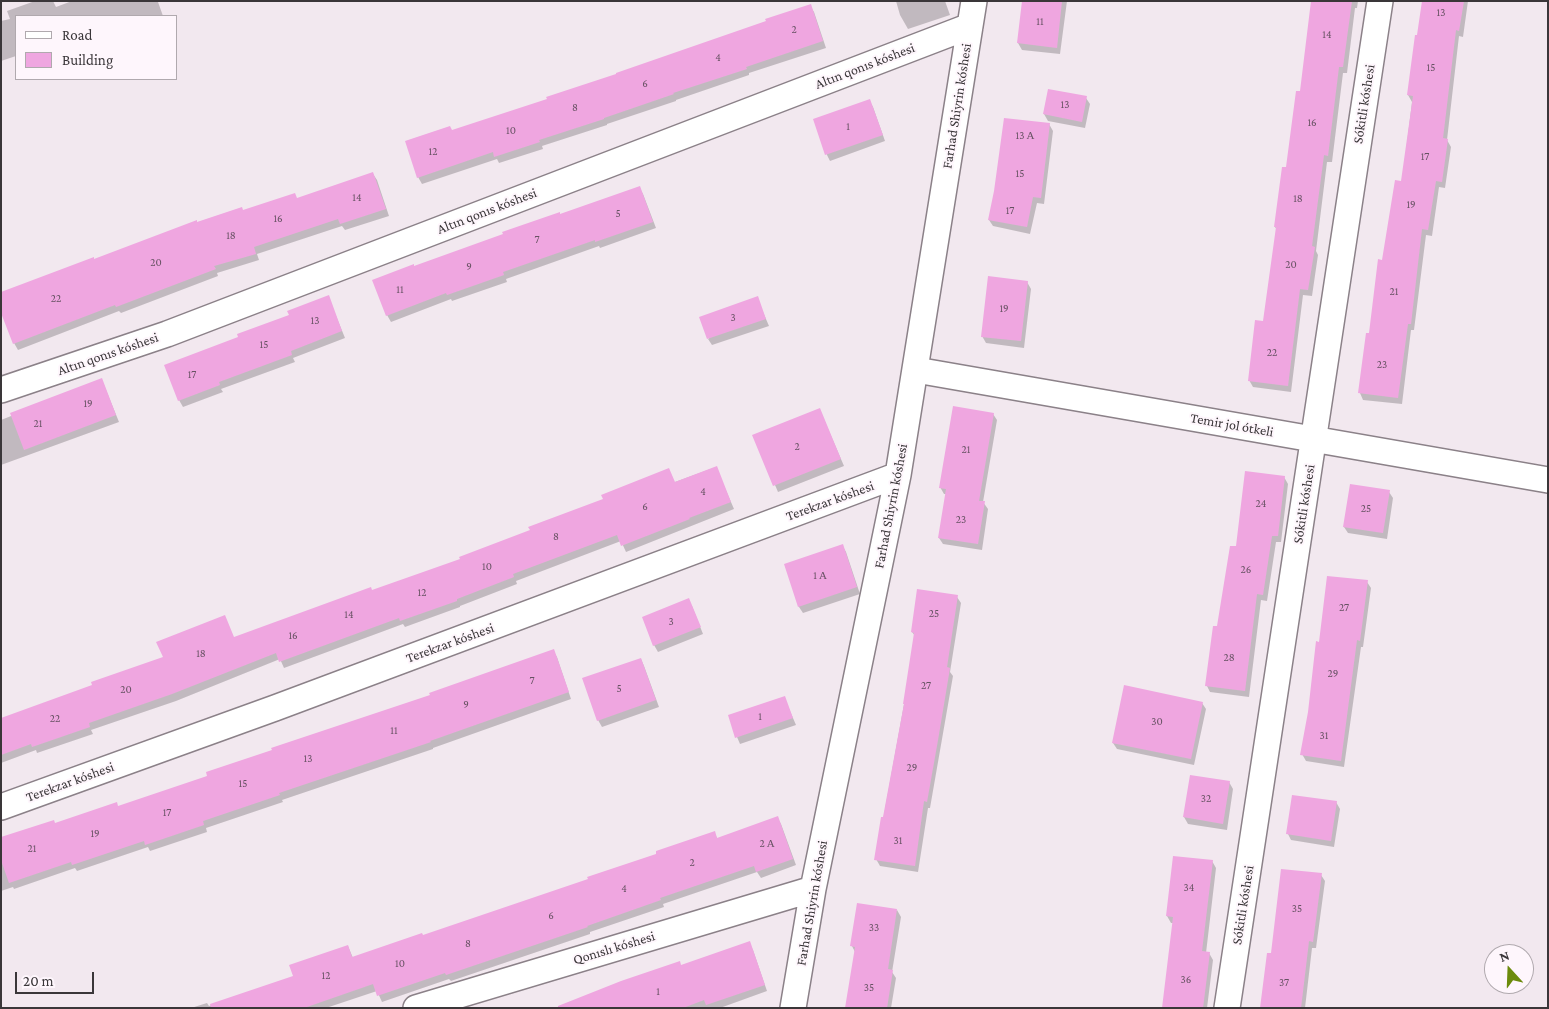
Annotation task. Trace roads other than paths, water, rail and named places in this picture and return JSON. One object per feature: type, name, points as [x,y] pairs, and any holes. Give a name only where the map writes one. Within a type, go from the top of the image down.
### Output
[{"type":"street","name":"Farhad Shiyrin kóshesi","points":[[794,1008],[813,889],[898,475],[974,1]]},
{"type":"street","name":"Sókitli kóshesi","points":[[1227,1008],[1380,1]]},
{"type":"street","name":"Altın qonıs kóshesi","points":[[1,390],[168,334],[970,26]]},
{"type":"street","name":"Temir jol ótkeli","points":[[916,370],[1548,480]]},
{"type":"street","name":"Terekzar kóshesi","points":[[1,807],[284,705],[898,475]]},
{"type":"street","name":"Qonıslı kóshesi","points":[[416,1008],[813,889]]}]
